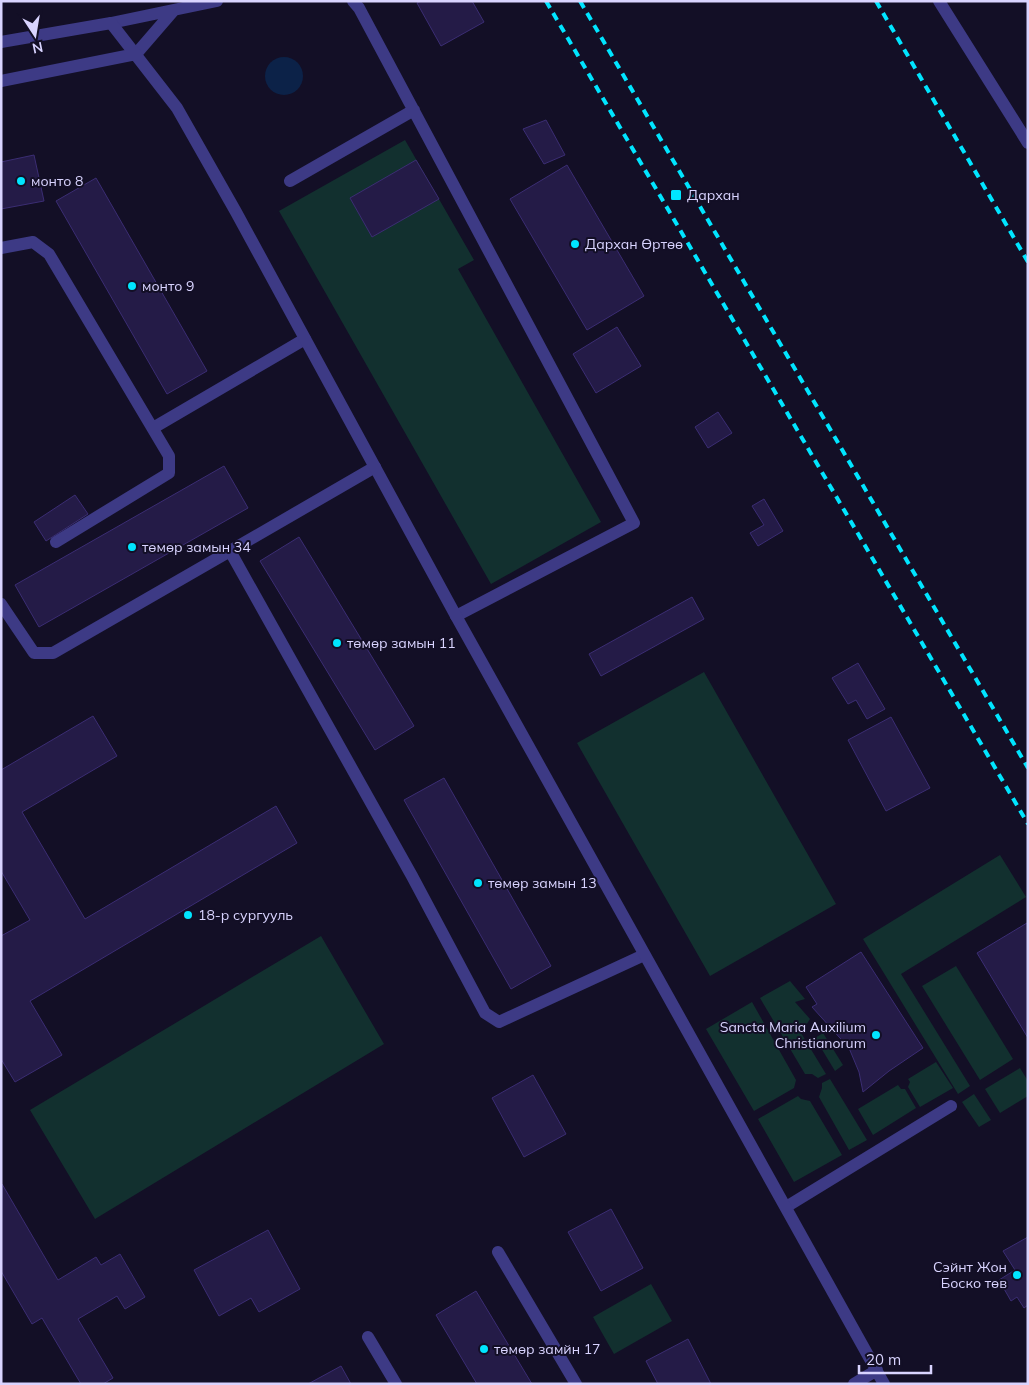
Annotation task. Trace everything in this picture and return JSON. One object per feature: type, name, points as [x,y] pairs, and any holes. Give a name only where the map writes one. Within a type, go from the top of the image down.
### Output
[{"type":"street","points":[[1,42],[111,23],[217,1]]},
{"type":"street","points":[[353,1],[359,8],[414,110],[634,523],[456,616]]},
{"type":"street","points":[[939,1],[1028,143]]},
{"type":"street","points":[[1,81],[136,54],[174,10]]},
{"type":"street","points":[[111,23],[177,108],[456,616],[884,1384]]},
{"type":"street","points":[[290,181],[414,110]]},
{"type":"street","points":[[1,248],[33,242],[49,254],[170,456],[168,473],[56,542]]},
{"type":"street","points":[[153,428],[305,339]]},
{"type":"street","points":[[1,604],[34,653],[53,653],[375,467]]},
{"type":"street","points":[[230,551],[412,876],[485,1013],[499,1022],[644,955]]},
{"type":"street","points":[[786,1207],[951,1106]]},
{"type":"street","points":[[498,1252],[576,1384]]},
{"type":"street","points":[[368,1337],[396,1384]]},
{"type":"street","points":[[854,1384],[877,1370]]},
{"type":"green space","points":[[405,140],[474,260],[458,269],[601,522],[491,584],[279,211]]},
{"type":"green space","points":[[704,672],[836,904],[710,976],[577,743]]},
{"type":"green space","points":[[1000,855],[1026,897],[901,974],[970,1086],[958,1094],[863,939]]},
{"type":"green space","points":[[321,936],[384,1044],[95,1219],[30,1110]]},
{"type":"green space","points":[[956,966],[1013,1059],[980,1080],[922,986]]},
{"type":"green space","points":[[790,981],[805,999],[795,1002],[810,1019],[801,1033],[826,1074],[818,1078],[812,1074],[805,1074],[760,998]]},
{"type":"green space","points":[[752,1002],[796,1080],[794,1088],[754,1111],[706,1029]]},
{"type":"green space","points":[[823,1033],[843,1065],[835,1071],[815,1038]]},
{"type":"green space","points":[[936,1062],[953,1088],[920,1107],[908,1087],[910,1082],[908,1079]]},
{"type":"green space","points":[[1020,1068],[1028,1081],[1028,1096],[1000,1113],[985,1089]]},
{"type":"green space","points":[[830,1079],[867,1140],[849,1150],[819,1097],[822,1083]]},
{"type":"green space","points":[[898,1085],[901,1089],[905,1089],[916,1108],[873,1135],[858,1109]]},
{"type":"green space","points":[[974,1094],[991,1120],[979,1127],[962,1102]]},
{"type":"green space","points":[[798,1096],[801,1099],[810,1101],[842,1155],[794,1182],[758,1119]]},
{"type":"green space","points":[[651,1284],[672,1321],[614,1354],[593,1317]]},
{"type":"water","points":[[284,57],[297,63],[303,76],[297,89],[284,95],[271,89],[265,76],[271,63]]},
{"type":"building","points":[[421,1],[472,1],[484,22],[441,46],[417,3]]},
{"type":"building","points":[[546,120],[565,155],[544,164],[523,129]]},
{"type":"building","name":"монто 8","points":[[34,155],[44,201],[1,209],[1,162]]},
{"type":"building","points":[[416,160],[439,199],[372,237],[350,198]]},
{"type":"building","name":"Дархан Өртөө","points":[[567,165],[644,296],[587,330],[510,199]]},
{"type":"building","name":"монто 9","points":[[96,178],[207,371],[167,394],[56,201]]},
{"type":"building","points":[[617,327],[641,366],[596,393],[573,354]]},
{"type":"building","points":[[718,412],[732,433],[708,448],[695,427]]},
{"type":"building","name":"төмөр замын 34","points":[[224,466],[248,508],[39,627],[15,585]]},
{"type":"building","points":[[75,495],[88,514],[46,541],[34,522]]},
{"type":"building","points":[[764,499],[783,531],[758,546],[750,533],[764,525],[752,506]]},
{"type":"building","name":"төмөр замын 11","points":[[299,537],[414,726],[375,750],[260,561]]},
{"type":"building","points":[[692,597],[704,619],[601,676],[589,654]]},
{"type":"building","points":[[858,663],[885,709],[867,719],[856,700],[848,704],[832,678]]},
{"type":"building","name":"18-р сургууль","points":[[93,716],[117,756],[22,812],[85,919],[276,806],[297,843],[30,1001],[62,1055],[15,1082],[1,1059],[1,936],[30,920],[1,871],[1,770]]},
{"type":"building","points":[[891,717],[930,788],[886,811],[848,740]]},
{"type":"building","name":"төмөр замын 13","points":[[444,778],[551,966],[511,989],[404,800]]},
{"type":"building","points":[[1027,923],[1028,925],[1028,1038],[977,953]]},
{"type":"building","name":"Sancta Maria Auxilium Christianorum","points":[[861,952],[923,1048],[889,1071],[863,1092],[859,1072],[849,1048],[812,1007],[817,1004],[806,987]]},
{"type":"building","points":[[533,1075],[566,1134],[524,1157],[492,1098]]},
{"type":"building","points":[[2,1184],[58,1280],[96,1257],[101,1265],[120,1254],[145,1297],[125,1309],[117,1296],[78,1319],[113,1378],[103,1384],[81,1384],[42,1318],[32,1324],[1,1271]]},
{"type":"building","points":[[611,1209],[643,1268],[601,1291],[568,1232]]},
{"type":"building","points":[[268,1230],[300,1289],[259,1312],[251,1298],[219,1316],[194,1270]]},
{"type":"building","name":"Сэйнт Жон Боско төв","points":[[1028,1237],[1028,1305],[1024,1308],[1017,1297],[1011,1301],[999,1280],[1015,1270],[1003,1251]]},
{"type":"building","name":"төмөр замйн 17","points":[[476,1291],[532,1384],[477,1384],[436,1315]]},
{"type":"building","points":[[688,1339],[711,1384],[658,1384],[646,1361]]},
{"type":"building","points":[[341,1366],[351,1384],[308,1384]]},
{"type":"railway","points":[[546,1],[1028,824]]},
{"type":"railway","points":[[580,1],[1028,768]]},
{"type":"railway","points":[[876,1],[1028,262]]},
{"type":"place","name":"монто 8","points":[[21,181]]},
{"type":"place","name":"Дархан","points":[[676,195]]},
{"type":"place","name":"Дархан Өртөө","points":[[575,244]]},
{"type":"place","name":"монто 9","points":[[132,286]]},
{"type":"place","name":"төмөр замын 34","points":[[132,547]]},
{"type":"place","name":"төмөр замын 11","points":[[337,643]]},
{"type":"place","name":"төмөр замын 13","points":[[478,883]]},
{"type":"place","name":"18-р сургууль","points":[[188,915]]},
{"type":"place","name":"Sancta Maria Auxilium Christianorum","points":[[876,1035]]},
{"type":"place","name":"Сэйнт Жон Боско төв","points":[[1017,1275]]},
{"type":"place","name":"төмөр замйн 17","points":[[484,1349]]}]
